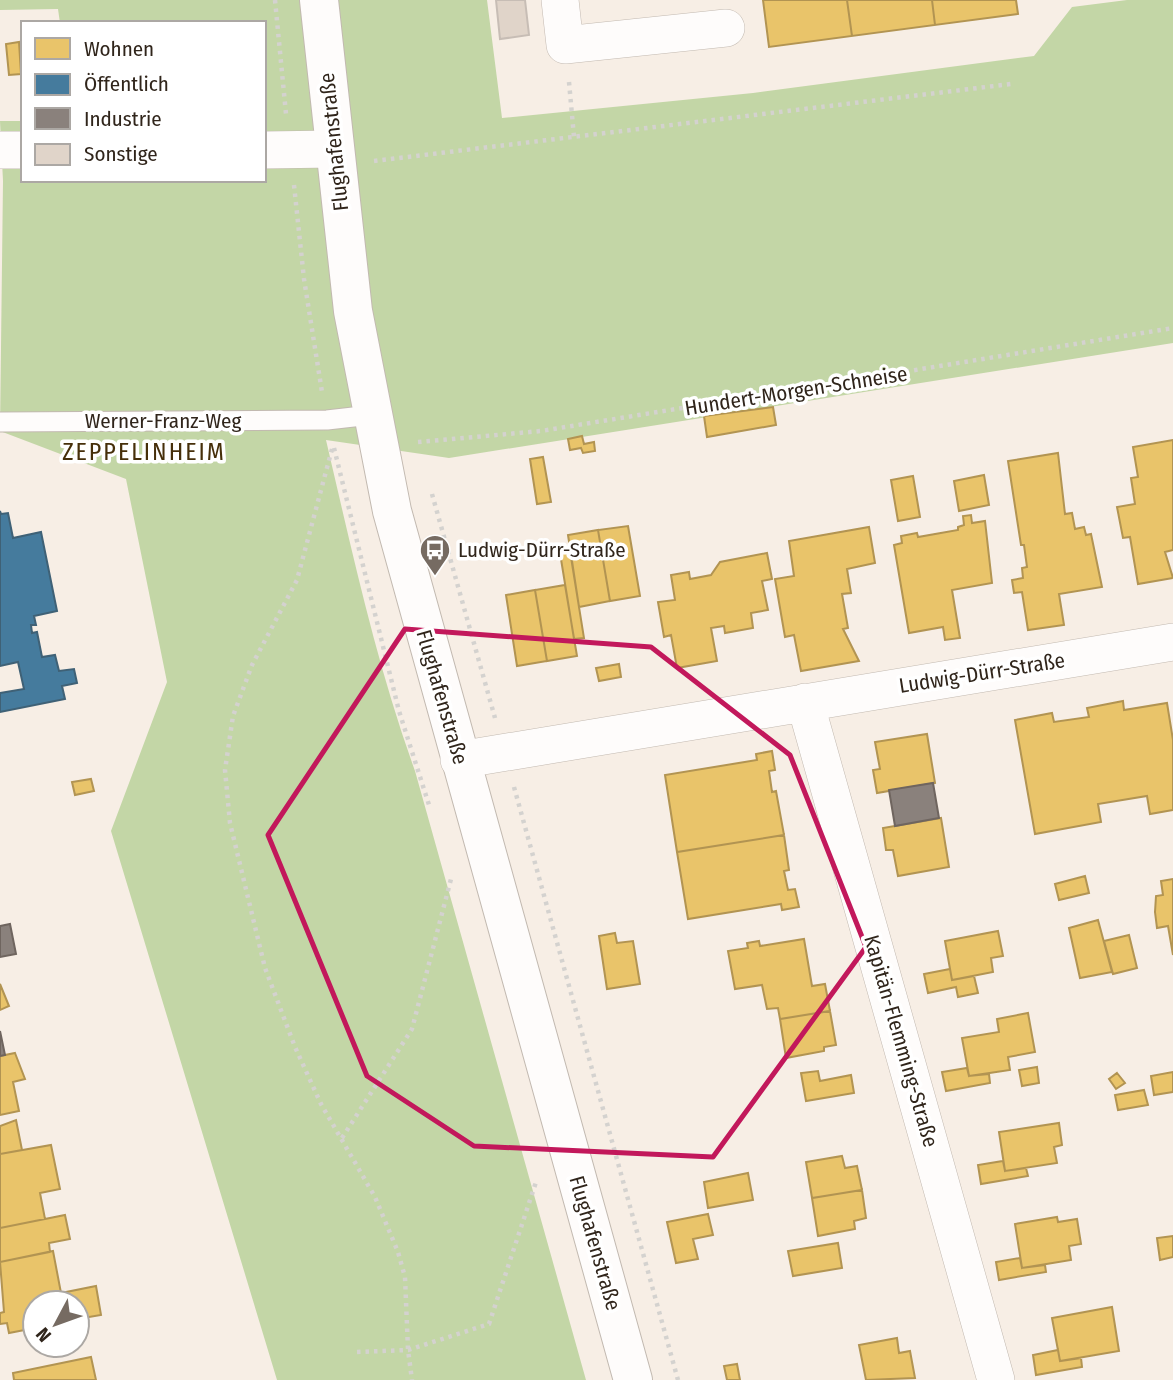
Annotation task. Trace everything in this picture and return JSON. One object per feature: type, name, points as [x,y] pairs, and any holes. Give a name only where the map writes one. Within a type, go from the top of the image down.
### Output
[{"type":"street","name":"Flughafenstraße","points":[[319,0],[353,311],[371,415],[392,511],[633,1380]]},
{"type":"street","points":[[560,0],[565,45],[726,28]]},
{"type":"street","points":[[277,150],[334,149]]},
{"type":"street","points":[[0,150],[21,150]]},
{"type":"street","name":"Ludwig-Dürr-Straße","points":[[459,760],[1173,642]]},
{"type":"street","name":"Kapitän-Flemming-Straße","points":[[806,702],[996,1380]]},
{"type":"lane","name":"Werner-Franz-Weg","points":[[0,422],[327,420],[371,415]]},
{"type":"path","points":[[275,0],[277,150],[304,279],[327,420]]},
{"type":"path","points":[[565,45],[574,137]]},
{"type":"path","points":[[373,161],[1011,84]]},
{"type":"path","name":"Hundert-Morgen-Schneise","points":[[421,456],[417,442],[541,431],[1173,328]]},
{"type":"path","points":[[333,444],[297,580],[252,666],[233,716],[225,771],[230,823],[265,968],[295,1046],[375,1197],[398,1252],[405,1276],[412,1380]]},
{"type":"path","points":[[428,482],[678,1380]]},
{"type":"path","points":[[342,1138],[412,1028],[451,879]]},
{"type":"path","points":[[357,1352],[408,1350],[489,1324],[536,1181]]},
{"type":"highlighted area","points":[[405,629],[651,647],[790,755],[866,947],[713,1157],[474,1146],[367,1076],[268,835]]},
{"type":"green space","points":[[0,0],[487,0],[502,118],[753,93],[1034,56],[1072,7],[1127,0],[1173,0],[1173,343],[449,458],[326,440],[377,648],[415,771],[586,1380],[277,1380],[111,831],[167,682],[126,479],[0,431],[3,181],[0,121],[21,121],[21,182],[266,182],[266,21],[60,21],[58,9],[0,10]]},
{"type":"building: Wohnen","points":[[763,0],[847,0],[852,36],[769,47]]},
{"type":"building: Wohnen","points":[[847,0],[932,0],[935,25],[852,36]]},
{"type":"building: Wohnen","points":[[932,0],[1016,0],[1018,14],[935,25]]},
{"type":"building: Wohnen","points":[[19,42],[21,74],[9,75],[6,44]]},
{"type":"building: Wohnen","points":[[773,407],[776,425],[707,437],[704,416]]},
{"type":"building: Wohnen","points":[[582,436],[584,444],[594,442],[595,451],[583,453],[581,448],[570,450],[568,439]]},
{"type":"building: Wohnen","points":[[1173,440],[1173,550],[1165,552],[1173,578],[1138,584],[1130,537],[1123,538],[1117,507],[1135,504],[1131,478],[1138,477],[1133,447]]},
{"type":"building: Wohnen","points":[[1058,453],[1065,514],[1072,513],[1075,529],[1084,527],[1086,535],[1091,534],[1102,587],[1059,594],[1064,625],[1028,630],[1022,592],[1014,593],[1012,580],[1023,578],[1022,568],[1027,567],[1008,461]]},
{"type":"building: Wohnen","points":[[543,457],[551,502],[537,504],[530,459]]},
{"type":"building: Wohnen","points":[[984,475],[989,505],[959,511],[954,481]]},
{"type":"building: Wohnen","points":[[913,476],[920,517],[898,521],[891,480]]},
{"type":"building: Wohnen","points":[[971,515],[972,523],[985,521],[992,583],[952,590],[960,638],[945,640],[943,627],[909,633],[894,545],[902,543],[901,536],[917,533],[918,537],[958,530],[958,527],[964,525],[963,516]]},
{"type":"building: Wohnen","points":[[628,526],[640,596],[610,601],[598,530]]},
{"type":"building: Wohnen","points":[[869,527],[875,563],[847,569],[851,593],[842,594],[848,628],[843,629],[859,661],[801,671],[794,635],[785,637],[775,579],[794,576],[789,541]]},
{"type":"building: Wohnen","points":[[598,530],[610,601],[579,607],[568,535]]},
{"type":"building: Wohnen","points":[[570,551],[584,638],[574,639],[560,553]]},
{"type":"building: Wohnen","points":[[767,553],[772,579],[762,581],[768,610],[751,613],[753,628],[725,633],[724,626],[711,628],[717,661],[677,668],[671,635],[664,637],[658,602],[675,600],[671,575],[689,572],[690,579],[711,575],[720,562]]},
{"type":"building: Wohnen","points":[[565,585],[577,656],[547,661],[535,590]]},
{"type":"building: Wohnen","points":[[535,590],[547,661],[517,666],[506,595]]},
{"type":"building: Wohnen","points":[[619,664],[621,677],[599,681],[596,668]]},
{"type":"building: Wohnen","points":[[1123,701],[1124,710],[1167,703],[1173,740],[1173,810],[1150,814],[1147,796],[1098,804],[1101,822],[1035,834],[1015,720],[1052,713],[1054,722],[1089,717],[1087,708]]},
{"type":"building: Wohnen","points":[[927,734],[935,783],[877,793],[873,770],[880,769],[875,742]]},
{"type":"building: Wohnen","points":[[772,751],[775,770],[769,771],[772,792],[776,791],[784,835],[677,852],[665,775],[757,760],[756,754]]},
{"type":"building: Wohnen","points":[[91,779],[94,791],[75,795],[72,782]]},
{"type":"building: Wohnen","points":[[941,818],[949,867],[898,876],[893,850],[886,850],[883,828]]},
{"type":"building: Wohnen","points":[[784,835],[789,870],[784,871],[788,890],[795,889],[799,907],[782,910],[781,904],[688,919],[677,852]]},
{"type":"building: Wohnen","points":[[1085,876],[1089,893],[1059,900],[1055,884]]},
{"type":"building: Wohnen","points":[[1173,879],[1173,955],[1168,926],[1157,928],[1155,912],[1156,896],[1163,895],[1161,881]]},
{"type":"building: Wohnen","points":[[1098,920],[1112,972],[1080,978],[1069,928]]},
{"type":"building: Wohnen","points":[[998,931],[1003,956],[991,958],[993,972],[952,980],[945,941]]},
{"type":"building: Wohnen","points":[[615,933],[617,943],[633,941],[640,984],[607,989],[599,936]]},
{"type":"building: Wohnen","points":[[1129,935],[1137,968],[1113,974],[1104,941]]},
{"type":"building: Wohnen","points":[[804,939],[812,986],[825,984],[830,1011],[780,1019],[778,1008],[767,1009],[762,985],[735,989],[728,951],[748,948],[747,943],[759,941],[760,946]]},
{"type":"building: Wohnen","points":[[950,969],[952,980],[974,976],[978,993],[958,997],[956,987],[928,993],[924,974]]},
{"type":"building: Wohnen","points":[[0,984],[9,1006],[0,1010]]},
{"type":"building: Wohnen","points":[[830,1011],[836,1045],[824,1047],[824,1051],[786,1058],[780,1019]]},
{"type":"building: Wohnen","points":[[1028,1013],[1035,1052],[1008,1057],[1010,1070],[969,1076],[962,1038],[999,1032],[997,1019]]},
{"type":"building: Wohnen","points":[[15,1053],[25,1079],[13,1082],[19,1111],[0,1115],[0,1056]]},
{"type":"building: Wohnen","points":[[1037,1067],[1039,1083],[1022,1086],[1019,1070]]},
{"type":"building: Wohnen","points":[[967,1068],[969,1076],[989,1074],[990,1083],[946,1091],[942,1072]]},
{"type":"building: Wohnen","points":[[818,1071],[820,1081],[851,1075],[854,1093],[806,1101],[801,1073]]},
{"type":"building: Wohnen","points":[[1173,1072],[1173,1092],[1154,1095],[1151,1076]]},
{"type":"building: Wohnen","points":[[1117,1073],[1125,1083],[1116,1089],[1109,1079]]},
{"type":"building: Wohnen","points":[[1144,1090],[1148,1105],[1118,1110],[1115,1095]]},
{"type":"building: Wohnen","points":[[16,1120],[22,1150],[0,1154],[0,1126]]},
{"type":"building: Wohnen","points":[[1059,1123],[1062,1145],[1054,1147],[1057,1163],[1005,1171],[999,1132]]},
{"type":"building: Wohnen","points":[[51,1145],[60,1189],[40,1193],[45,1219],[0,1228],[0,1154]]},
{"type":"building: Wohnen","points":[[842,1156],[845,1168],[857,1166],[862,1190],[812,1198],[806,1162]]},
{"type":"building: Wohnen","points":[[1003,1161],[1005,1171],[1026,1168],[1028,1176],[981,1184],[978,1165]]},
{"type":"building: Wohnen","points":[[748,1173],[753,1200],[708,1208],[704,1182]]},
{"type":"building: Wohnen","points":[[862,1190],[866,1218],[854,1221],[855,1229],[818,1236],[812,1198]]},
{"type":"building: Wohnen","points":[[708,1214],[713,1235],[693,1239],[698,1259],[676,1263],[667,1222]]},
{"type":"building: Wohnen","points":[[65,1215],[70,1239],[49,1243],[50,1252],[0,1262],[0,1228]]},
{"type":"building: Wohnen","points":[[1057,1217],[1058,1222],[1077,1219],[1081,1244],[1069,1246],[1071,1260],[1022,1268],[1015,1224]]},
{"type":"building: Wohnen","points":[[1173,1236],[1173,1257],[1160,1260],[1157,1238]]},
{"type":"building: Wohnen","points":[[838,1243],[842,1268],[793,1276],[788,1251]]},
{"type":"building: Wohnen","points":[[53,1251],[60,1289],[21,1289],[21,1331],[9,1333],[7,1323],[0,1324],[0,1313],[4,1312],[0,1262]]},
{"type":"building: Wohnen","points":[[1020,1258],[1022,1268],[1045,1265],[1046,1272],[999,1280],[996,1262]]},
{"type":"building: Wohnen","points":[[96,1286],[101,1315],[91,1317],[91,1289],[81,1289]]},
{"type":"building: Wohnen","points":[[1112,1307],[1119,1351],[1060,1361],[1052,1318]]},
{"type":"building: Wohnen","points":[[897,1338],[899,1353],[910,1351],[915,1378],[866,1380],[859,1345]]},
{"type":"building: Wohnen","points":[[1058,1350],[1060,1361],[1081,1358],[1082,1367],[1036,1375],[1033,1355]]},
{"type":"building: Wohnen","points":[[91,1357],[96,1380],[14,1380],[13,1373]]},
{"type":"building: Wohnen","points":[[737,1364],[740,1380],[727,1380],[724,1366]]},
{"type":"building: Öffentlich","points":[[0,511],[1,514],[8,513],[13,538],[41,532],[57,611],[34,616],[36,625],[31,625],[32,633],[37,632],[42,657],[55,655],[59,671],[74,669],[77,683],[62,686],[65,699],[0,712],[0,693],[24,689],[18,662],[0,666]]},
{"type":"building: Industrie","points":[[933,783],[939,818],[895,826],[889,790]]},
{"type":"building: Industrie","points":[[10,924],[16,954],[0,957],[0,926]]},
{"type":"building: Industrie","points":[[0,1031],[5,1055],[0,1056]]},
{"type":"building: Sonstige","points":[[496,0],[525,0],[529,35],[500,39]]},
{"type":"place","name":"Ludwig-Dürr-Straße","points":[[435,577]]},
{"type":"district","name":"ZEPPELINHEIM","points":[[144,452]]}]
